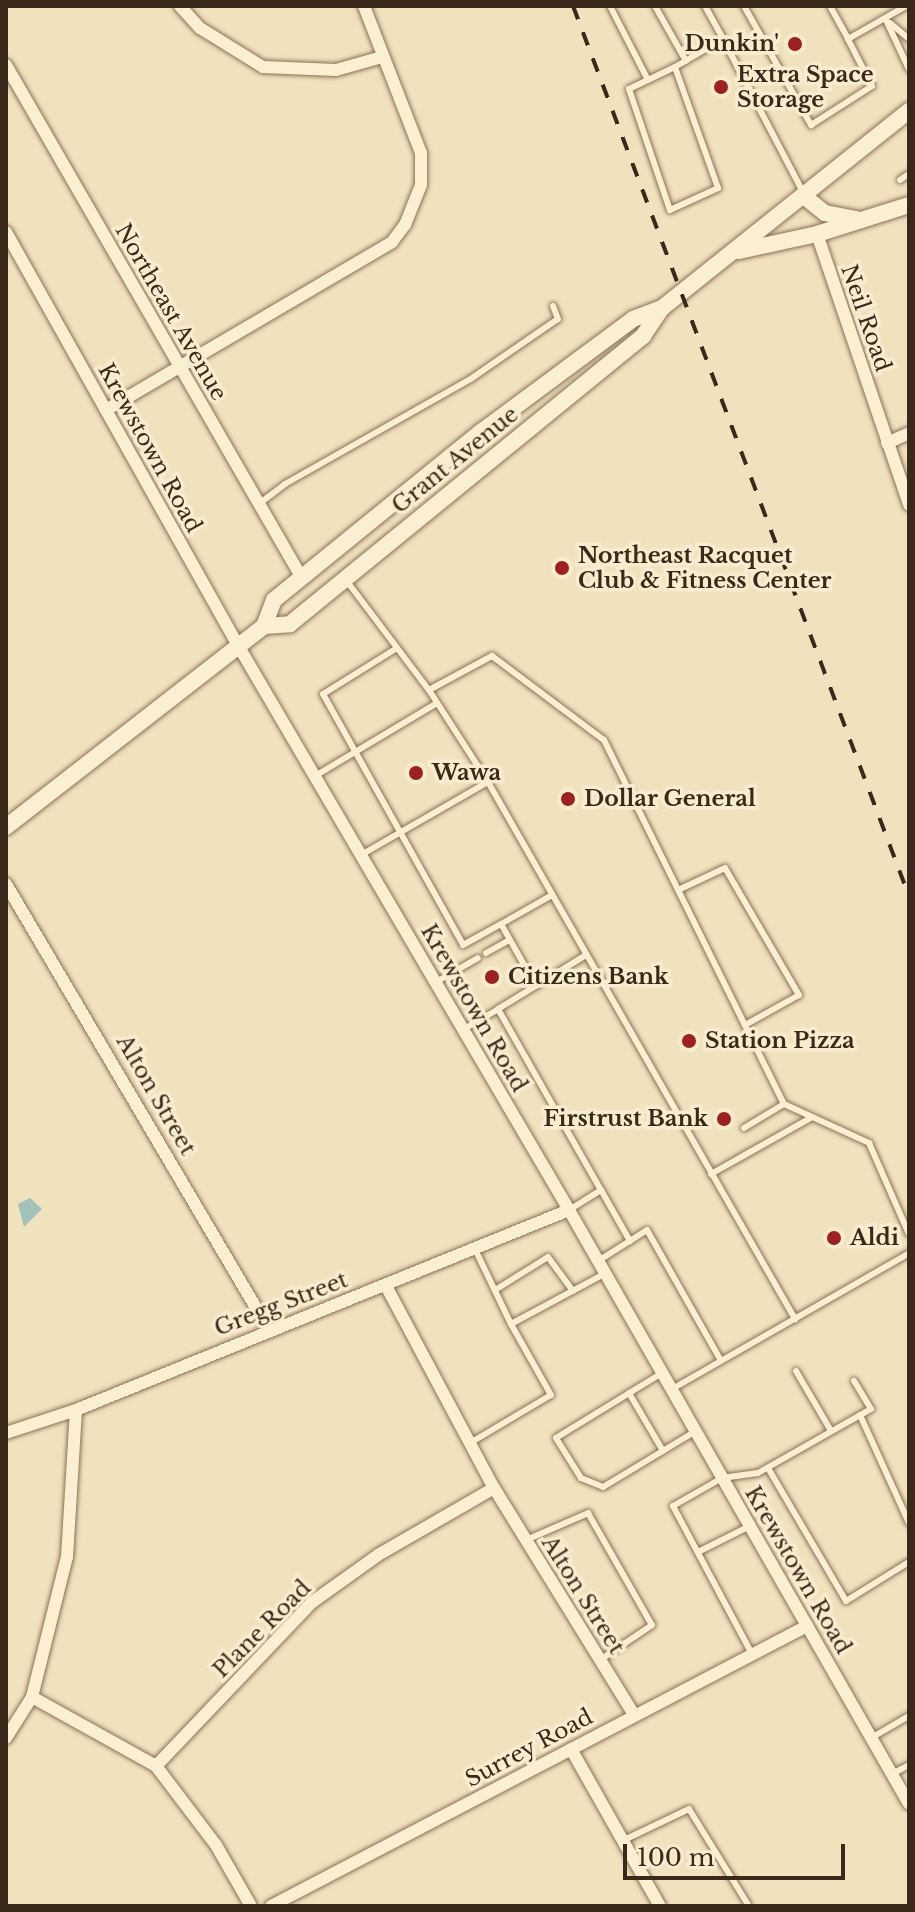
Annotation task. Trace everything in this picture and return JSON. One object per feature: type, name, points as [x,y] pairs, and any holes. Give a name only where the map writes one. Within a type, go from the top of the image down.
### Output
[{"type":"main road","name":"Grant Avenue","points":[[6,827],[239,647],[264,626],[274,600],[559,370],[633,319],[662,308],[909,111]]},
{"type":"main road","points":[[805,197],[825,213],[866,220]]},
{"type":"main road","points":[[734,252],[817,234],[909,205]]},
{"type":"main road","name":"Grant Avenue","points":[[264,626],[290,624],[643,336],[662,308]]},
{"type":"street","points":[[180,6],[200,28],[263,67],[336,70],[382,57]]},
{"type":"street","points":[[106,410],[396,236],[421,185],[421,153],[364,6]]},
{"type":"street","name":"Northeast Avenue","points":[[6,65],[302,578]]},
{"type":"street","name":"Krewstown Road","points":[[6,232],[239,647],[606,1273],[909,1804]]},
{"type":"street","name":"Neil Road","points":[[817,234],[909,505]]},
{"type":"street","points":[[887,443],[909,433]]},
{"type":"street","name":"Alton Street","points":[[6,884],[268,1328]]},
{"type":"street","name":"Gregg Street","points":[[6,1433],[76,1410],[268,1328],[386,1286],[569,1210]]},
{"type":"street","name":"Alton Street","points":[[386,1286],[494,1488],[633,1713]]},
{"type":"street","points":[[6,1738],[32,1697],[67,1557],[76,1410]]},
{"type":"street","name":"Plane Road","points":[[156,1766],[311,1603],[378,1555],[494,1488]]},
{"type":"street","name":"Surrey Road","points":[[271,1906],[571,1749],[633,1713],[807,1626]]},
{"type":"street","points":[[32,1697],[156,1766],[216,1845],[251,1906]]},
{"type":"street","points":[[571,1749],[658,1905]]},
{"type":"lane","points":[[610,6],[648,80]]},
{"type":"lane","points":[[655,6],[686,61]]},
{"type":"lane","points":[[705,6],[805,197]]},
{"type":"lane","points":[[744,6],[811,125],[872,86],[830,6]]},
{"type":"lane","points":[[848,39],[906,6]]},
{"type":"lane","points":[[886,20],[909,39]]},
{"type":"lane","points":[[886,20],[909,69]]},
{"type":"lane","points":[[675,67],[718,188],[670,210],[629,89],[723,39]]},
{"type":"lane","points":[[900,180],[909,174]]},
{"type":"lane","points":[[258,506],[285,484],[472,378],[558,319],[553,306]]},
{"type":"lane","points":[[345,579],[429,690],[488,782],[795,1319]]},
{"type":"lane","points":[[397,648],[323,694],[463,945],[552,895]]},
{"type":"lane","points":[[429,690],[492,656],[604,740],[784,1104],[869,1143],[909,1234]]},
{"type":"lane","points":[[315,776],[437,703]]},
{"type":"lane","points":[[361,855],[488,782]]},
{"type":"lane","points":[[678,890],[725,868],[799,995],[745,1025]]},
{"type":"lane","points":[[501,924],[536,986]]},
{"type":"lane","points":[[486,953],[509,940]]},
{"type":"lane","points":[[463,1029],[586,955]]},
{"type":"lane","points":[[436,982],[478,958]]},
{"type":"lane","points":[[498,1009],[630,1241]]},
{"type":"lane","points":[[744,1128],[784,1104]]},
{"type":"lane","points":[[711,1174],[812,1117]]},
{"type":"lane","points":[[569,1210],[601,1190]]},
{"type":"lane","points":[[598,1261],[647,1230],[721,1361]]},
{"type":"lane","points":[[470,1443],[551,1395],[511,1324],[475,1249]]},
{"type":"lane","points":[[672,1389],[909,1253]]},
{"type":"lane","points":[[495,1290],[548,1257],[573,1291]]},
{"type":"lane","points":[[511,1324],[606,1273]]},
{"type":"lane","points":[[796,1371],[831,1431]]},
{"type":"lane","points":[[662,1373],[556,1438],[591,1486],[603,1487],[696,1431]]},
{"type":"lane","points":[[752,1654],[673,1506],[722,1478],[768,1468],[871,1409],[854,1381]]},
{"type":"lane","points":[[629,1393],[663,1451]]},
{"type":"lane","points":[[860,1415],[909,1523]]},
{"type":"lane","points":[[768,1468],[846,1601],[909,1562]]},
{"type":"lane","points":[[526,1540],[588,1513],[652,1625],[600,1660]]},
{"type":"lane","points":[[698,1552],[750,1526]]},
{"type":"lane","points":[[871,1738],[909,1716]]},
{"type":"lane","points":[[892,1774],[909,1765]]},
{"type":"lane","points":[[623,1841],[689,1809],[749,1906]]},
{"type":"water","points":[[30,1198],[42,1209],[24,1227],[18,1204]]},
{"type":"railway","points":[[573,6],[909,896]]},
{"type":"place","name":"Dunkin'","points":[[795,44]]},
{"type":"place","name":"Extra Space Storage","points":[[721,87]]},
{"type":"place","name":"Northeast Racquet Club & Fitness Center","points":[[562,568]]},
{"type":"place","name":"Wawa","points":[[416,773]]},
{"type":"place","name":"Dollar General","points":[[568,799]]},
{"type":"place","name":"Citizens Bank","points":[[492,977]]},
{"type":"place","name":"Station Pizza","points":[[689,1041]]},
{"type":"place","name":"Firstrust Bank","points":[[724,1119]]},
{"type":"place","name":"Aldi","points":[[834,1238]]}]
